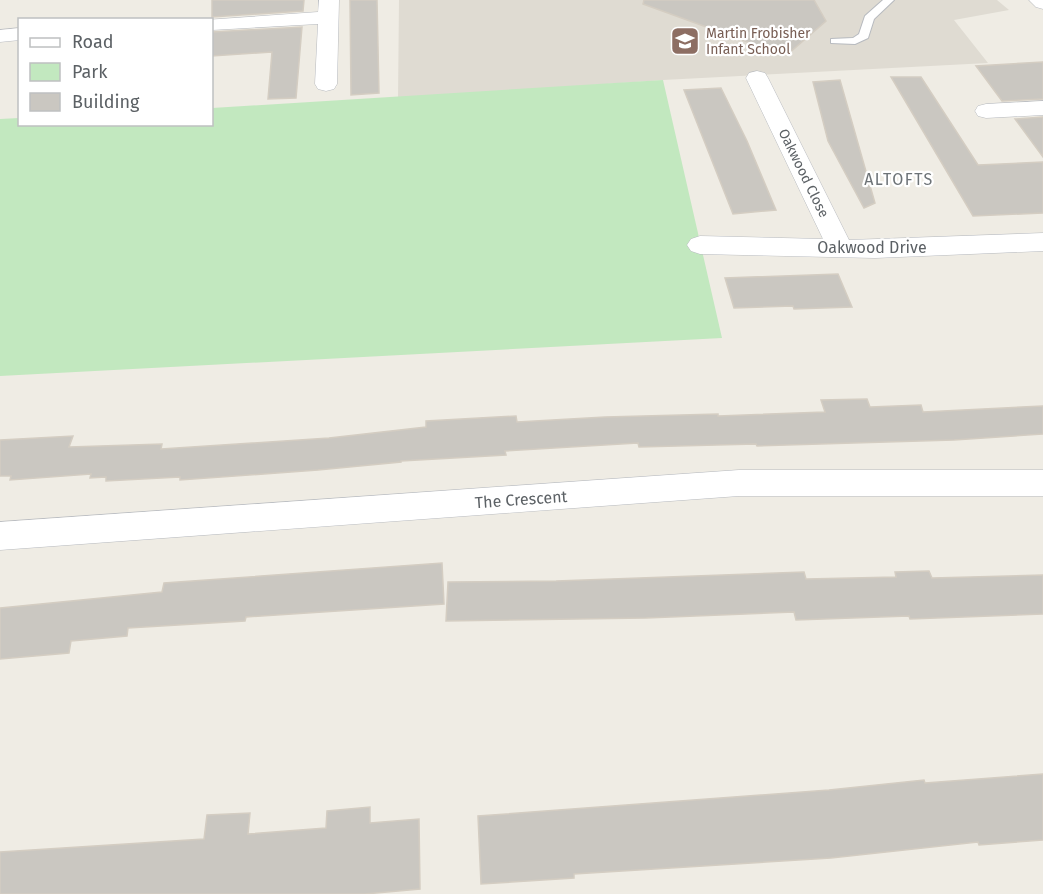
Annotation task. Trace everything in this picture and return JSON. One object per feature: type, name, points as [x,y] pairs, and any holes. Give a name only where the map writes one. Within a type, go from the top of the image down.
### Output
[{"type":"street","points":[[1039,0],[1043,3]]},
{"type":"street","points":[[213,24],[329,9],[326,84]]},
{"type":"street","points":[[0,36],[18,34]]},
{"type":"street","name":"Oakwood Close","points":[[772,91],[840,248]]},
{"type":"street","points":[[1000,132],[981,103],[1043,108]]},
{"type":"street","name":"Oakwood Drive","points":[[700,245],[874,249],[1043,242]]},
{"type":"street","name":"The Crescent","points":[[0,536],[739,483],[1043,483]]},
{"type":"lane","points":[[835,41],[855,41],[864,36],[869,18],[889,0]]},
{"type":"shaded area","name":"Martin Frobisher Infant School","points":[[399,0],[997,0],[1009,10],[954,20],[988,63],[663,80],[398,99]]},
{"type":"green space","points":[[663,80],[722,338],[0,376],[0,119],[18,118],[18,126],[213,126],[213,108]]},
{"type":"building","points":[[212,0],[304,0],[303,11],[212,17]]},
{"type":"building","points":[[350,0],[377,0],[379,93],[351,95]]},
{"type":"building","points":[[644,0],[814,0],[826,21],[788,54],[781,54],[643,4]]},
{"type":"building","points":[[302,27],[296,98],[268,99],[272,52],[213,56],[213,32]]},
{"type":"building","points":[[1043,62],[1043,99],[1002,101],[976,66]]},
{"type":"building","points":[[891,77],[921,77],[978,165],[1043,162],[1043,213],[973,216]]},
{"type":"building","points":[[840,80],[875,203],[864,208],[828,141],[813,82]]},
{"type":"building","points":[[721,88],[747,141],[776,210],[733,214],[684,90]]},
{"type":"building","points":[[1043,117],[1043,157],[1015,119]]},
{"type":"building","points":[[838,274],[852,307],[734,308],[725,278]]},
{"type":"building","points":[[867,399],[870,407],[921,405],[923,412],[1043,406],[1043,434],[954,440],[757,446],[756,444],[639,447],[638,443],[505,451],[506,455],[401,461],[318,470],[180,480],[180,477],[106,481],[106,477],[90,478],[91,474],[10,480],[11,476],[0,476],[0,440],[73,436],[69,447],[162,444],[161,449],[329,438],[426,427],[426,421],[516,416],[517,422],[605,417],[825,412],[821,400]]},
{"type":"building","points":[[442,563],[444,604],[246,617],[245,621],[128,628],[127,636],[71,641],[69,653],[0,659],[0,608],[162,592],[164,583]]},
{"type":"building","points":[[929,571],[932,578],[1043,575],[1043,614],[796,620],[794,612],[646,618],[446,621],[448,582],[556,581],[804,572],[806,579],[896,577],[895,572]]},
{"type":"building","points":[[1043,774],[1043,840],[979,845],[978,842],[831,858],[574,874],[574,878],[481,884],[478,816],[829,790],[924,780],[925,783]]},
{"type":"building","points":[[370,807],[370,823],[419,819],[420,889],[365,894],[0,894],[0,852],[204,839],[207,815],[250,813],[248,834],[326,828],[327,811]]},
{"type":"place","name":"Martin Frobisher Infant School","points":[[685,41]]},
{"type":"district","name":"ALTOFTS","points":[[899,179]]}]
